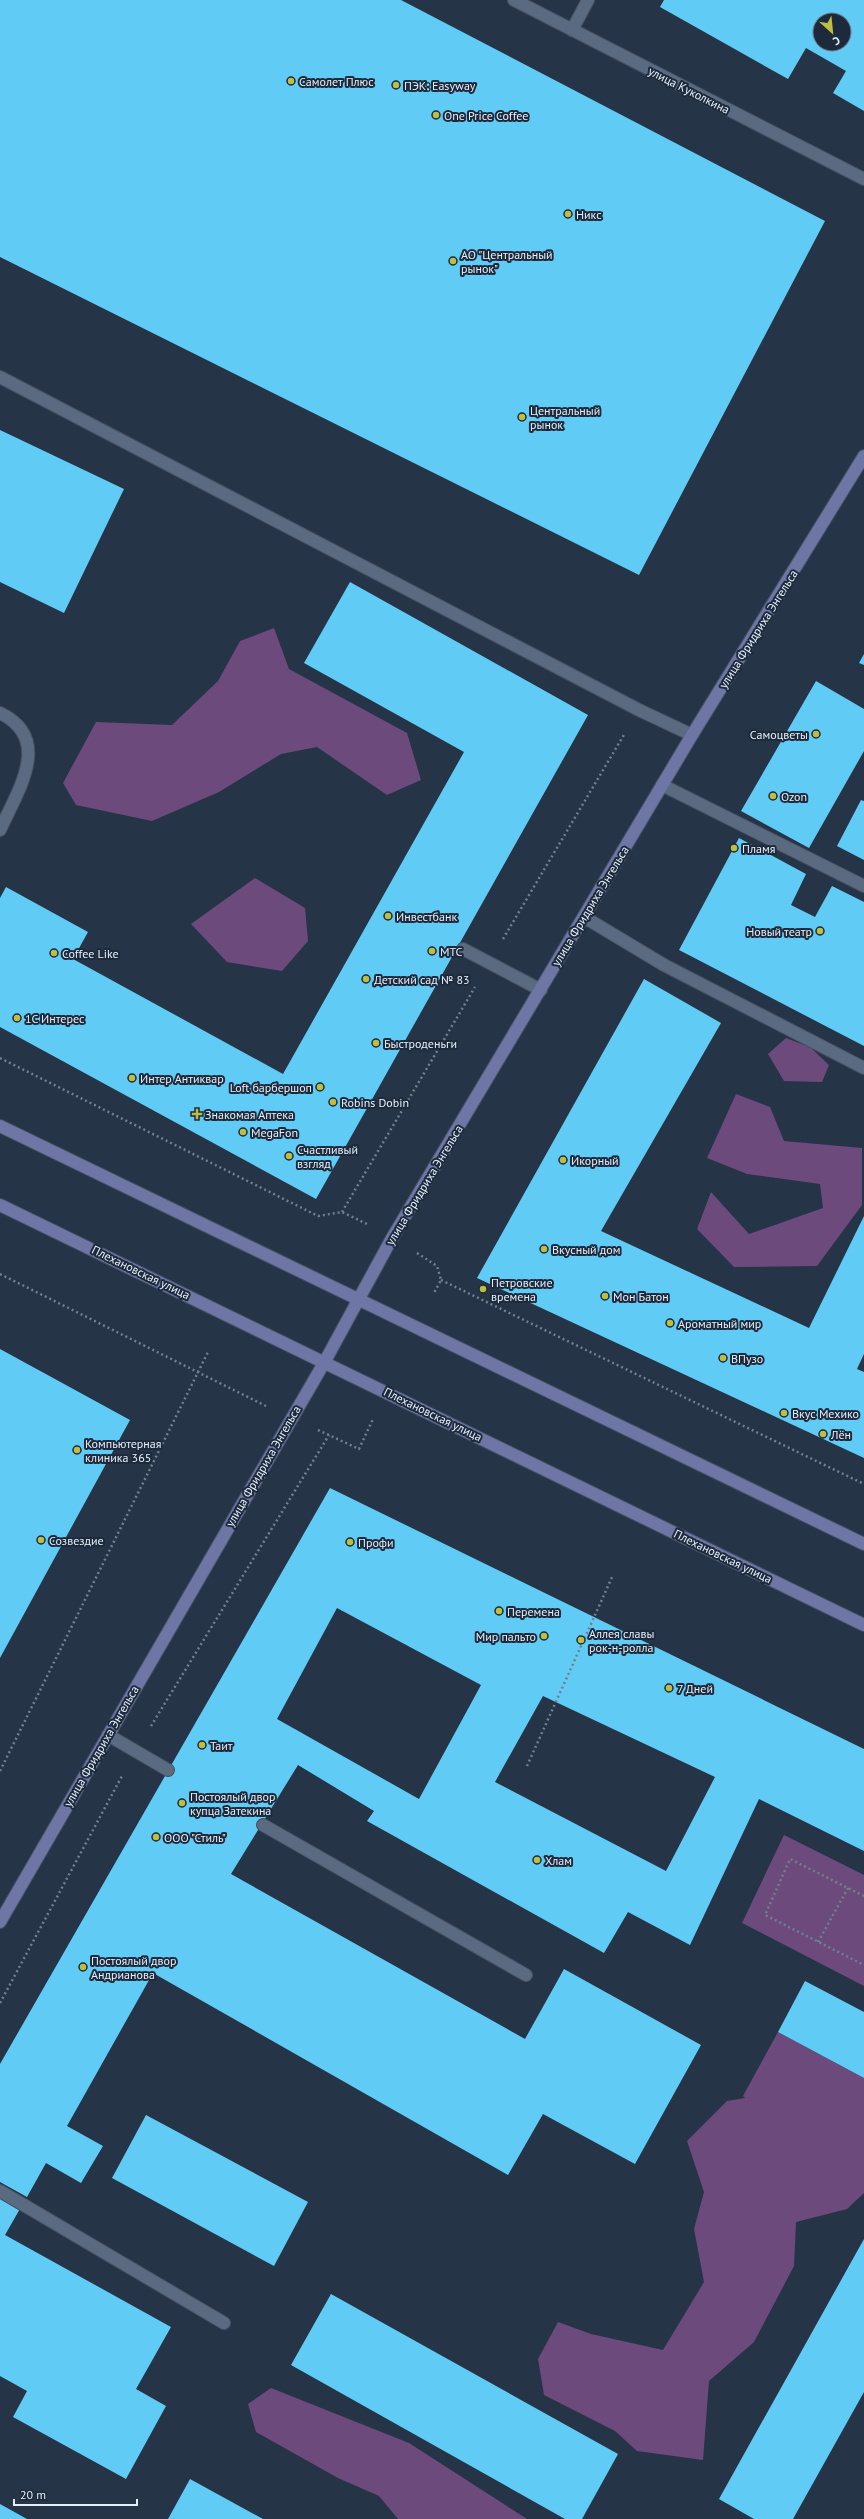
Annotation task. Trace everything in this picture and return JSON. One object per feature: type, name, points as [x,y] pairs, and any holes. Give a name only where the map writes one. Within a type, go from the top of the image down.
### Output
[{"type":"main road","name":"улица Фридриха Энгельса","points":[[0,1922],[324,1363],[359,1299],[584,917],[662,785],[864,456]]},
{"type":"main road","points":[[0,1126],[864,1544]]},
{"type":"main road","name":"Плехановская улица","points":[[0,1205],[229,1314],[324,1363],[386,1391],[864,1625]]},
{"type":"street","name":"улица Куколкина","points":[[514,0],[864,179]]},
{"type":"street","points":[[572,30],[588,0]]},
{"type":"street","points":[[0,377],[624,703],[692,736]]},
{"type":"street","points":[[0,713],[14,720],[24,731],[28,746],[29,767],[0,830]]},
{"type":"street","points":[[662,785],[864,886]]},
{"type":"street","points":[[584,917],[664,965],[864,1068]]},
{"type":"street","points":[[463,949],[541,990]]},
{"type":"street","points":[[108,1735],[168,1770]]},
{"type":"street","points":[[262,1825],[526,1975]]},
{"type":"street","points":[[0,2191],[224,2323]]},
{"type":"path","points":[[0,1058],[318,1216],[342,1212],[361,1220]]},
{"type":"path","points":[[428,1259],[437,1266],[441,1280],[434,1292]]},
{"type":"path","points":[[0,1274],[239,1393]]},
{"type":"path","points":[[441,1280],[864,1484]]},
{"type":"path","points":[[0,1770],[209,1350]]},
{"type":"path","points":[[0,2003],[135,1751],[328,1435],[359,1449],[373,1418]]},
{"type":"path","points":[[527,1766],[613,1575]]},
{"type":"path","points":[[864,1896],[790,1859],[765,1915],[864,1965]]},
{"type":"path","points":[[818,1942],[848,1888]]},
{"type":"shaded area","points":[[274,628],[289,669],[407,733],[421,780],[387,795],[317,747],[281,754],[219,792],[152,821],[76,805],[63,783],[96,722],[172,725],[218,681],[240,641]]},
{"type":"shaded area","points":[[255,878],[305,908],[308,941],[282,971],[227,962],[191,924]]},
{"type":"shaded area","points":[[786,1038],[810,1047],[829,1065],[822,1082],[784,1081],[768,1054]]},
{"type":"shaded area","points":[[736,1094],[770,1107],[784,1141],[862,1148],[862,1205],[817,1266],[734,1267],[697,1229],[711,1192],[749,1234],[823,1208],[820,1184],[747,1174],[707,1158]]},
{"type":"shaded area","points":[[784,1835],[864,1875],[864,1986],[742,1923]]},
{"type":"shaded area","points":[[778,2032],[864,2078],[864,2193],[847,2209],[796,2222],[794,2266],[754,2342],[709,2381],[703,2460],[637,2451],[615,2431],[544,2395],[538,2359],[558,2322],[591,2334],[663,2350],[704,2282],[694,2229],[704,2192],[687,2141],[727,2101],[745,2098],[743,2096]]},
{"type":"shaded area","points":[[271,2388],[409,2443],[527,2519],[398,2519],[379,2496],[338,2478],[256,2432],[248,2404]]},
{"type":"building","name":"Центральный рынок","points":[[0,0],[401,0],[825,221],[639,575],[0,257]]},
{"type":"building","points":[[664,0],[864,0],[864,111],[833,93],[846,71],[813,52],[852,52],[852,12],[812,12],[812,51],[806,48],[788,79],[660,7]]},
{"type":"building","points":[[0,430],[124,489],[64,613],[0,582]]},
{"type":"building","points":[[350,582],[588,715],[316,1199],[0,1027],[0,898],[6,887],[88,932],[73,959],[283,1074],[464,752],[304,663]]},
{"type":"building","points":[[864,654],[864,665],[859,663]]},
{"type":"building","points":[[816,681],[864,709],[864,751],[809,848],[741,811]]},
{"type":"building","points":[[861,800],[864,801],[864,860],[837,846]]},
{"type":"building","points":[[739,838],[806,874],[791,905],[815,917],[832,886],[864,902],[864,1046],[679,950]]},
{"type":"building","points":[[644,979],[721,1023],[601,1231],[809,1328],[864,1216],[864,1354],[857,1369],[864,1372],[864,1458],[477,1278]]},
{"type":"building","name":"Созвездие","points":[[0,1349],[130,1420],[0,1658]]},
{"type":"building","points":[[330,1488],[864,1749],[864,1851],[759,1799],[690,1945],[628,1912],[604,1953],[367,1821],[374,1811],[298,1765],[231,1874],[525,2039],[564,1969],[701,2045],[635,2164],[543,2114],[508,2175],[153,1973],[67,2126],[103,2146],[81,2183],[46,2163],[27,2197],[0,2182],[0,2064]],"holes":[[[337,1608],[481,1685],[419,1799],[277,1719]],[[543,1696],[715,1777],[666,1871],[495,1782]]]},
{"type":"building","points":[[805,1981],[864,2012],[864,2078],[778,2032]]},
{"type":"building","points":[[146,2115],[308,2202],[274,2266],[112,2178]]},
{"type":"building","points":[[0,2196],[21,2207],[5,2235],[171,2327],[136,2389],[166,2406],[126,2479],[13,2417],[27,2391],[0,2376]]},
{"type":"building","points":[[864,2239],[864,2392],[793,2519],[754,2519],[719,2499]]},
{"type":"building","points":[[331,2294],[618,2454],[582,2519],[565,2519],[291,2365]]},
{"type":"building","points":[[190,2479],[263,2519],[168,2519]]},
{"type":"building","points":[[0,2504],[27,2519],[0,2519]]},
{"type":"place","name":"Самолет Плюс","points":[[291,81]]},
{"type":"place","name":"ПЭК: Easyway","points":[[396,85]]},
{"type":"place","name":"One Price Coffee","points":[[436,115]]},
{"type":"place","name":"Никс","points":[[568,214]]},
{"type":"place","name":"АО \"Центральный рынок\"","points":[[453,261]]},
{"type":"place","name":"Центральный рынок","points":[[522,417]]},
{"type":"place","name":"Самоцветы","points":[[816,734]]},
{"type":"place","name":"Ozon","points":[[773,796]]},
{"type":"place","name":"Пламя","points":[[734,848]]},
{"type":"place","name":"Инвестбанк","points":[[388,916]]},
{"type":"place","name":"Новый театр","points":[[820,931]]},
{"type":"place","name":"МТС","points":[[432,951]]},
{"type":"place","name":"Coffee Like","points":[[54,953]]},
{"type":"place","name":"Детский сад № 83","points":[[366,979]]},
{"type":"place","name":"1С Интерес","points":[[17,1018]]},
{"type":"place","name":"Быстроденьги","points":[[376,1043]]},
{"type":"place","name":"Интер Антиквар","points":[[132,1078]]},
{"type":"place","name":"Loft барбершоп","points":[[320,1087]]},
{"type":"place","name":"Robins Dobin","points":[[333,1102]]},
{"type":"place","name":"Знакомая Аптека","points":[[197,1114]]},
{"type":"place","name":"MegaFon","points":[[243,1132]]},
{"type":"place","name":"Счастливый взгляд","points":[[289,1156]]},
{"type":"place","name":"Икорный","points":[[563,1160]]},
{"type":"place","name":"Вкусный дом","points":[[544,1249]]},
{"type":"place","name":"Петровские времена","points":[[483,1289]]},
{"type":"place","name":"Мон Батон","points":[[605,1296]]},
{"type":"place","name":"Ароматный мир","points":[[670,1323]]},
{"type":"place","name":"ВПузо","points":[[723,1358]]},
{"type":"place","name":"Вкус Мехико","points":[[784,1413]]},
{"type":"place","name":"Лён","points":[[823,1434]]},
{"type":"place","name":"Компьютерная клиника 365","points":[[77,1450]]},
{"type":"place","name":"Созвездие","points":[[41,1540]]},
{"type":"place","name":"Профи","points":[[350,1542]]},
{"type":"place","name":"Перемена","points":[[499,1611]]},
{"type":"place","name":"Мир пальто","points":[[544,1636]]},
{"type":"place","name":"Аллея славы рок-н-ролла","points":[[581,1640]]},
{"type":"place","name":"7 Дней","points":[[669,1688]]},
{"type":"place","name":"Таит","points":[[202,1745]]},
{"type":"place","name":"Постоялый двор купца Затекина","points":[[182,1803]]},
{"type":"place","name":"ООО \"Стиль\"","points":[[156,1837]]},
{"type":"place","name":"Хлам","points":[[537,1860]]},
{"type":"place","name":"Постоялый двор Андрианова","points":[[83,1967]]}]
